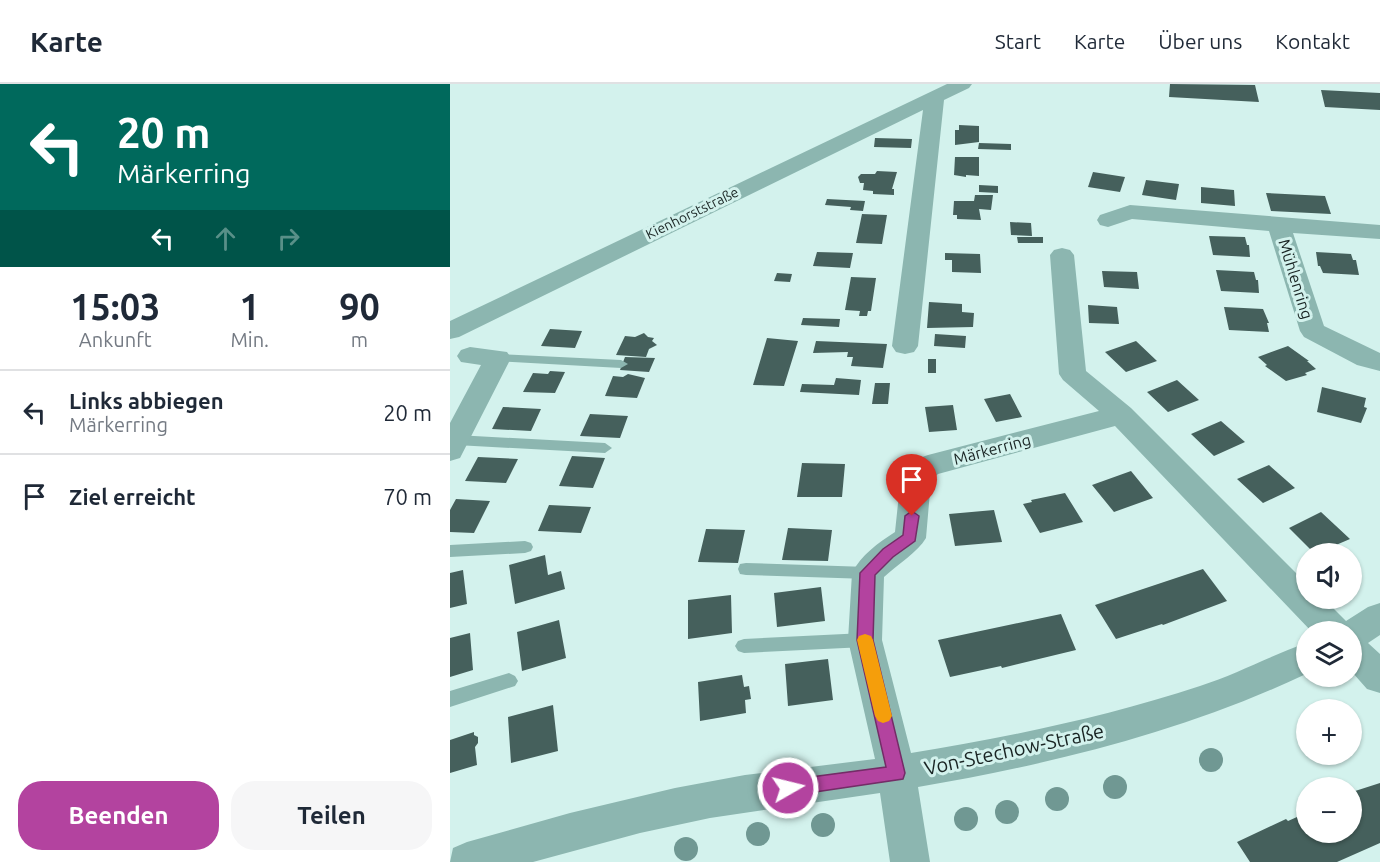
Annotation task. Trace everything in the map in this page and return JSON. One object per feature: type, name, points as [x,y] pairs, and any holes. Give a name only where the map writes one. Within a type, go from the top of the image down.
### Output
[{"type":"street","name":"Kienhorststraße","points":[[450,332],[962,84]]},
{"type":"street","points":[[905,346],[935,97]]},
{"type":"street","name":"Mühlenring","points":[[1108,220],[1130,212],[1380,232]]},
{"type":"street","name":"Mühlenring","points":[[1279,225],[1312,331],[1366,359],[1380,362]]},
{"type":"street","points":[[1062,255],[1073,374],[1121,415],[1323,621]]},
{"type":"street","points":[[453,446],[498,358],[470,356]]},
{"type":"street","name":"Märkerring","points":[[868,573],[888,553],[910,537],[916,474],[927,466],[1121,415]]},
{"type":"street","points":[[868,573],[865,640],[897,773],[910,862]]},
{"type":"street","points":[[1362,628],[1380,617]]},
{"type":"street","points":[[1362,659],[1380,678]]},
{"type":"street","name":"Von-Stechow-Straße","points":[[467,862],[642,814],[744,794],[897,773],[1016,753],[1142,721],[1201,701],[1296,662]]},
{"type":"lane","points":[[498,358],[621,364]]},
{"type":"lane","points":[[453,446],[605,448]]},
{"type":"lane","points":[[450,551],[525,547]]},
{"type":"lane","points":[[746,569],[868,573]]},
{"type":"lane","points":[[744,646],[865,640]]},
{"type":"lane","points":[[450,699],[508,681]]},
{"type":"building","points":[[1170,84],[1255,85],[1259,102],[1169,97]]},
{"type":"building","points":[[1321,90],[1380,93],[1380,110],[1325,107]]},
{"type":"building","points":[[959,125],[979,126],[979,142],[955,145],[955,130],[959,130]]},
{"type":"building","points":[[875,138],[912,139],[911,148],[874,147]]},
{"type":"building","points":[[979,143],[1011,144],[1011,150],[978,149]]},
{"type":"building","points":[[955,157],[979,157],[979,176],[954,175]]},
{"type":"building","points":[[877,171],[897,172],[892,189],[894,189],[894,195],[873,194],[873,191],[863,190],[864,183],[860,183],[858,177],[861,174],[875,174]]},
{"type":"building","points":[[1093,172],[1125,177],[1120,192],[1088,187]]},
{"type":"building","points":[[1146,180],[1179,184],[1176,200],[1142,195]]},
{"type":"building","points":[[979,185],[998,186],[998,193],[979,192]]},
{"type":"building","points":[[1201,187],[1234,190],[1235,206],[1201,203]]},
{"type":"building","points":[[1266,193],[1325,196],[1331,214],[1271,211]]},
{"type":"building","points":[[975,195],[993,195],[991,210],[979,209],[981,220],[957,219],[957,215],[953,215],[954,201],[974,201]]},
{"type":"building","points":[[827,199],[865,201],[863,211],[850,210],[851,207],[825,205]]},
{"type":"building","points":[[862,214],[887,215],[882,244],[856,243]]},
{"type":"building","points":[[1010,222],[1031,223],[1032,236],[1011,235]]},
{"type":"building","points":[[1209,236],[1245,237],[1249,245],[1250,257],[1213,255]]},
{"type":"building","points":[[1017,237],[1043,237],[1043,243],[1018,243]]},
{"type":"building","points":[[817,252],[853,253],[850,268],[813,266]]},
{"type":"building","points":[[1316,252],[1351,254],[1353,260],[1356,260],[1359,275],[1323,273],[1318,266]]},
{"type":"building","points":[[945,253],[980,254],[981,273],[952,272],[952,260],[945,260]]},
{"type":"building","points":[[1216,270],[1254,272],[1258,280],[1259,293],[1221,291]]},
{"type":"building","points":[[1102,271],[1137,272],[1139,289],[1104,287]]},
{"type":"building","points":[[777,273],[792,274],[790,282],[774,281]]},
{"type":"building","points":[[851,277],[876,278],[871,311],[868,311],[867,316],[859,316],[860,311],[845,310]]},
{"type":"building","points":[[929,302],[962,304],[962,312],[974,313],[973,327],[927,328]]},
{"type":"building","points":[[1088,305],[1117,307],[1119,324],[1089,323]]},
{"type":"building","points":[[1224,307],[1263,309],[1269,323],[1267,323],[1269,332],[1229,330]]},
{"type":"building","points":[[803,318],[840,319],[839,327],[801,325]]},
{"type":"building","points":[[550,329],[582,331],[575,348],[541,346]]},
{"type":"building","points":[[644,333],[654,338],[652,341],[657,345],[649,349],[646,357],[616,355],[625,336],[635,337]]},
{"type":"building","points":[[935,334],[966,336],[965,348],[934,346]]},
{"type":"building","points":[[767,338],[798,341],[784,386],[753,385]]},
{"type":"building","points":[[816,341],[887,344],[883,368],[851,366],[853,357],[847,357],[848,352],[813,353]]},
{"type":"building","points":[[1136,341],[1157,361],[1126,372],[1105,352]]},
{"type":"building","points":[[1288,346],[1316,369],[1305,373],[1307,375],[1286,381],[1265,366],[1267,365],[1258,357]]},
{"type":"building","points":[[625,357],[655,358],[649,372],[620,370]]},
{"type":"building","points":[[928,359],[936,359],[936,373],[928,373]]},
{"type":"building","points":[[550,371],[565,372],[555,393],[523,392],[533,373],[548,374]]},
{"type":"building","points":[[628,374],[645,378],[637,398],[605,396],[613,376],[623,377]]},
{"type":"building","points":[[836,378],[861,380],[859,395],[800,392],[802,384],[834,385]]},
{"type":"building","points":[[1177,380],[1199,400],[1168,412],[1147,392]]},
{"type":"building","points":[[875,383],[890,383],[888,404],[872,404]]},
{"type":"building","points":[[1322,387],[1366,398],[1364,407],[1367,408],[1361,423],[1317,412]]},
{"type":"building","points":[[1010,394],[1022,417],[996,422],[984,399]]},
{"type":"building","points":[[953,405],[957,430],[929,432],[925,407]]},
{"type":"building","points":[[503,407],[541,409],[531,431],[492,429]]},
{"type":"building","points":[[590,414],[628,416],[620,438],[580,436]]},
{"type":"building","points":[[1221,421],[1245,442],[1214,456],[1191,434]]},
{"type":"building","points":[[572,456],[605,458],[593,488],[559,486]]},
{"type":"building","points":[[478,457],[518,459],[506,483],[465,481]]},
{"type":"building","points":[[802,463],[845,464],[842,497],[797,497]]},
{"type":"building","points":[[1269,465],[1295,488],[1263,503],[1237,479]]},
{"type":"building","points":[[1131,471],[1153,498],[1114,512],[1092,485]]},
{"type":"building","points":[[1065,493],[1083,522],[1040,533],[1023,504],[1032,502],[1031,500]]},
{"type":"building","points":[[456,499],[490,501],[474,533],[450,532],[450,510]]},
{"type":"building","points":[[549,505],[591,507],[581,533],[538,531]]},
{"type":"building","points":[[994,510],[1002,542],[955,546],[949,514]]},
{"type":"building","points":[[1321,512],[1350,539],[1341,543],[1304,543],[1289,528]]},
{"type":"building","points":[[788,528],[832,530],[828,561],[782,560]]},
{"type":"building","points":[[706,529],[745,530],[738,563],[698,562]]},
{"type":"building","points":[[545,555],[548,575],[561,571],[565,589],[515,604],[509,565]]},
{"type":"building","points":[[1203,569],[1227,601],[1163,625],[1116,639],[1095,605]]},
{"type":"building","points":[[463,570],[467,604],[450,608],[450,573]]},
{"type":"building","points":[[821,587],[825,621],[777,627],[774,593]]},
{"type":"building","points":[[731,595],[732,633],[688,639],[688,600]]},
{"type":"building","points":[[1061,614],[1076,650],[1002,668],[1001,666],[950,677],[938,640]]},
{"type":"building","points":[[559,620],[566,658],[522,671],[517,632]]},
{"type":"building","points":[[470,633],[473,670],[450,677],[450,638]]},
{"type":"building","points":[[828,659],[833,700],[788,706],[785,664]]},
{"type":"building","points":[[742,675],[744,687],[749,686],[751,699],[745,700],[746,713],[700,721],[698,682]]},
{"type":"building","points":[[553,705],[558,751],[511,763],[508,717]]},
{"type":"building","points":[[474,732],[474,735],[478,737],[475,747],[477,765],[450,773],[450,740]]},
{"type":"building","points":[[1380,783],[1380,843],[1337,862],[1250,862],[1237,842],[1286,819],[1288,821],[1296,817],[1296,843],[1362,843],[1362,789]]},
{"type":"slow traffic","points":[[865,640],[883,716]]},
{"type":"route","points":[[788,788],[897,773],[865,640],[868,573],[888,553],[910,537],[912,516]]}]
